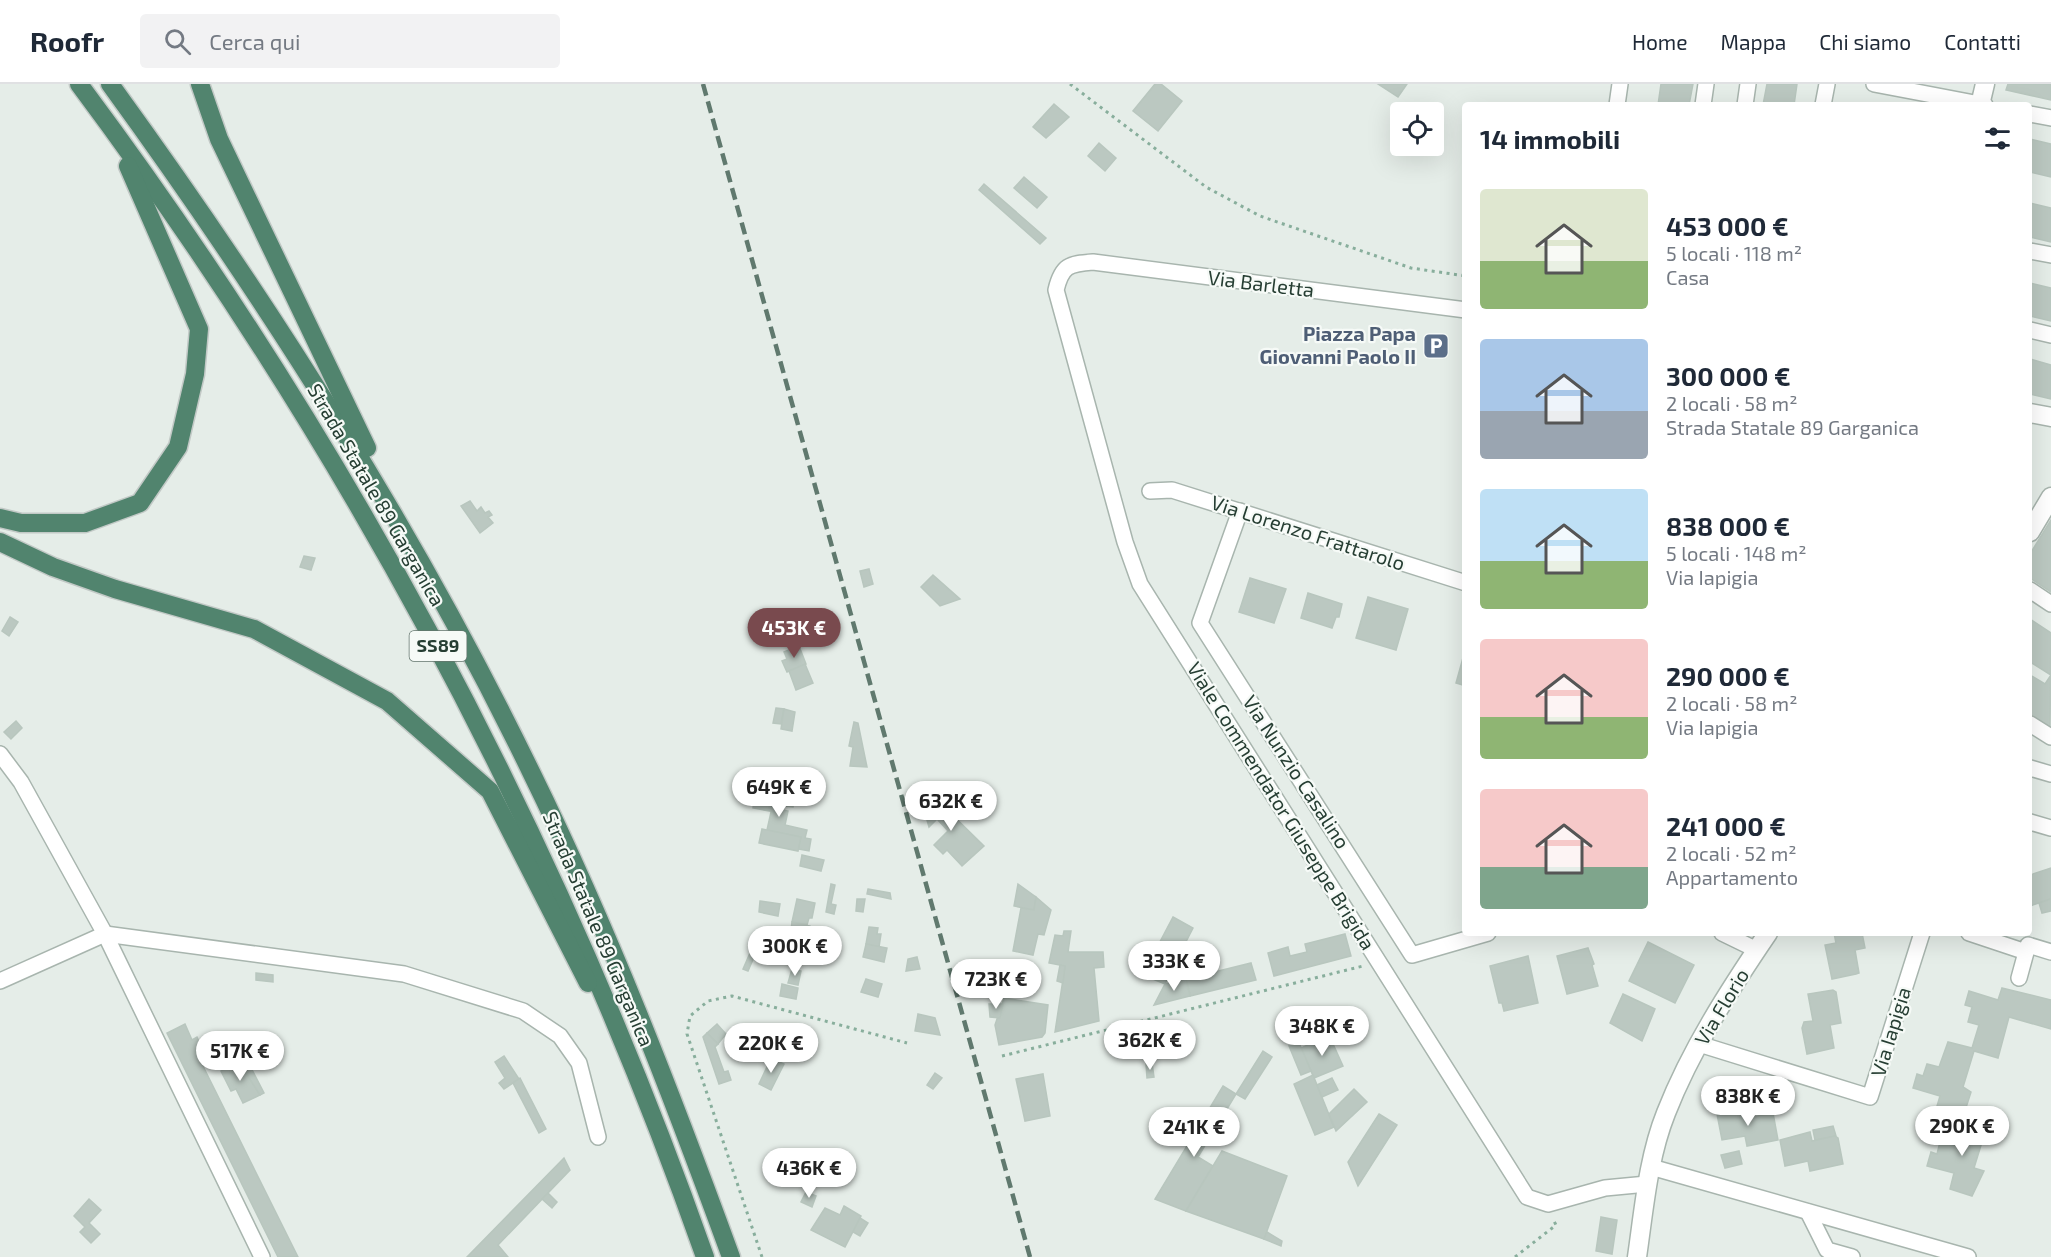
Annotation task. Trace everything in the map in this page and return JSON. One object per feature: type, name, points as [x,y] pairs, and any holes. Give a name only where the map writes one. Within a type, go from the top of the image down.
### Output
[{"type":"highway","name":"Strada Statale 89 Garganica","points":[[79,84],[208,268],[294,399],[360,506],[473,713],[547,863],[581,938],[645,1094],[705,1257]]},
{"type":"highway","name":"Strada Statale 89 Garganica","points":[[110,84],[196,202],[266,305],[343,428],[427,571],[533,775],[585,886],[633,999],[731,1257]]},
{"type":"highway","name":"SS89","points":[[200,84],[219,139],[427,571]]},
{"type":"highway","points":[[0,518],[21,523],[85,523],[140,502],[178,447],[195,374],[199,329],[110,126]]},
{"type":"highway","points":[[0,542],[53,567],[115,589],[254,629],[387,701],[490,791],[645,1094]]},
{"type":"street","points":[[1617,102],[1620,84]]},
{"type":"street","points":[[1703,102],[1706,84]]},
{"type":"street","points":[[1745,102],[1748,84]]},
{"type":"street","points":[[1824,102],[1827,84]]},
{"type":"street","points":[[1874,84],[1967,102]]},
{"type":"street","points":[[1982,102],[1985,84]]},
{"type":"street","points":[[2032,114],[2051,118]]},
{"type":"street","points":[[2032,250],[2051,255]]},
{"type":"street","name":"Via Barletta","points":[[1060,273],[1072,264],[1093,262],[1462,309]]},
{"type":"street","name":"Viale Commendator Giuseppe Brigida","points":[[1060,273],[1056,290],[1125,542],[1140,584],[1527,1197],[1548,1204]]},
{"type":"street","points":[[2032,330],[2051,335]]},
{"type":"street","points":[[2032,413],[2051,417]]},
{"type":"street","name":"Via Lorenzo Frattarolo","points":[[1150,491],[1172,489],[1462,582]]},
{"type":"street","points":[[2032,529],[2051,497]]},
{"type":"street","name":"Via Nunzio Casalino","points":[[1240,511],[1200,623],[1412,955],[1478,936]]},
{"type":"street","points":[[2032,591],[2051,604]]},
{"type":"street","points":[[2032,725],[2051,737]]},
{"type":"street","points":[[0,754],[21,782],[105,934],[262,1257]]},
{"type":"street","points":[[2032,769],[2051,774]]},
{"type":"street","points":[[2032,823],[2051,828]]},
{"type":"street","points":[[0,981],[105,934],[404,974],[523,1011],[560,1036],[579,1063],[598,1137]]},
{"type":"street","points":[[1728,936],[1757,950]]},
{"type":"street","name":"Via Florio","points":[[1637,1257],[1649,1175],[1665,1114],[1699,1044],[1766,936]]},
{"type":"street","name":"Via Iapigia","points":[[1699,1044],[1870,1096],[1921,936]]},
{"type":"street","points":[[1978,936],[2026,952]]},
{"type":"street","points":[[2019,978],[2028,945],[2051,951]]},
{"type":"street","points":[[1548,1204],[1649,1175],[1808,1212],[1968,1257]]},
{"type":"street","points":[[1808,1212],[1827,1250],[1852,1257]]},
{"type":"path","points":[[1070,84],[1206,187],[1260,216],[1411,268],[1462,275]]},
{"type":"path","points":[[1002,1056],[1379,962]]},
{"type":"path","points":[[762,1257],[687,1034],[690,1016],[708,1001],[732,996],[907,1043]]},
{"type":"path","points":[[1515,1257],[1556,1225],[1548,1204]]},
{"type":"building","points":[[1155,84],[1161,84],[1182,101],[1158,131],[1133,111]]},
{"type":"building","points":[[1378,84],[1407,84],[1398,97]]},
{"type":"building","points":[[1661,84],[1693,84],[1690,102],[1658,102]]},
{"type":"building","points":[[1767,84],[1797,84],[1794,102],[1764,102]]},
{"type":"building","points":[[2008,84],[2051,84],[2051,100],[2006,90]]},
{"type":"building","points":[[1054,104],[1069,117],[1046,138],[1033,127]]},
{"type":"building","points":[[2032,139],[2051,144],[2051,177],[2032,172]]},
{"type":"building","points":[[1099,143],[1116,158],[1105,171],[1088,156]]},
{"type":"building","points":[[1024,177],[1047,197],[1037,208],[1014,188]]},
{"type":"building","points":[[984,184],[1046,238],[1040,244],[979,190]]},
{"type":"building","points":[[2032,203],[2051,208],[2051,242],[2032,237]]},
{"type":"building","points":[[2032,283],[2051,288],[2051,321],[2032,316]]},
{"type":"building","points":[[2032,360],[2051,365],[2051,399],[2032,394]]},
{"type":"building","points":[[470,501],[477,511],[481,507],[485,513],[489,511],[492,515],[488,517],[493,523],[480,533],[461,506]]},
{"type":"building","points":[[2051,520],[2051,592],[2032,579],[2032,551]]},
{"type":"building","points":[[304,556],[315,558],[311,570],[300,567]]},
{"type":"building","points":[[869,569],[873,584],[864,587],[860,571]]},
{"type":"building","points":[[933,575],[960,599],[940,606],[921,587]]},
{"type":"building","points":[[1250,578],[1286,589],[1274,623],[1239,612]]},
{"type":"building","points":[[1308,593],[1342,604],[1339,617],[1336,617],[1332,628],[1301,618]]},
{"type":"building","points":[[1368,597],[1408,609],[1396,650],[1356,638]]},
{"type":"building","points":[[10,617],[18,622],[9,636],[2,631]]},
{"type":"building","points":[[2032,620],[2051,633],[2051,675],[2032,663]]},
{"type":"building","points":[[799,646],[806,664],[787,672],[782,661],[787,659],[784,652]]},
{"type":"building","points":[[1462,661],[1462,685],[1456,683]]},
{"type":"building","points":[[805,664],[813,683],[796,690],[789,671]]},
{"type":"building","points":[[2032,676],[2045,684],[2051,676],[2050,729],[2032,717]]},
{"type":"building","points":[[776,708],[784,709],[781,724],[773,723]]},
{"type":"building","points":[[784,709],[795,712],[792,731],[781,729]]},
{"type":"building","points":[[16,721],[22,728],[11,739],[4,732]]},
{"type":"building","points":[[854,722],[858,723],[867,767],[850,766],[853,747],[849,746]]},
{"type":"building","points":[[777,769],[792,772],[785,806],[770,803]]},
{"type":"building","points":[[791,775],[799,777],[793,807],[785,806]]},
{"type":"building","points":[[756,786],[769,788],[767,802],[785,806],[783,810],[788,811],[785,825],[807,830],[805,838],[811,839],[809,851],[798,849],[801,837],[767,830],[771,812],[775,812],[753,808]]},
{"type":"building","points":[[931,794],[984,846],[962,866],[947,850],[943,854],[934,845],[948,831],[937,819],[929,827],[921,799]]},
{"type":"building","points":[[762,829],[801,837],[798,851],[759,843]]},
{"type":"building","points":[[802,855],[824,860],[821,871],[800,866]]},
{"type":"building","points":[[2051,868],[2051,899],[2032,905],[2032,874]]},
{"type":"building","points":[[831,884],[835,885],[831,904],[836,905],[834,914],[826,912]]},
{"type":"building","points":[[1018,884],[1036,897],[1034,910],[1014,906]]},
{"type":"building","points":[[868,889],[890,893],[891,899],[867,894]]},
{"type":"building","points":[[1036,897],[1051,910],[1044,935],[1038,934],[1033,955],[1013,951],[1021,908],[1034,910]]},
{"type":"building","points":[[797,899],[815,903],[812,918],[809,918],[807,925],[792,922]]},
{"type":"building","points":[[857,899],[865,899],[863,912],[856,911]]},
{"type":"building","points":[[2051,899],[2051,911],[2042,913],[2039,903]]},
{"type":"building","points":[[760,901],[780,904],[778,916],[759,912]]},
{"type":"building","points":[[1173,917],[1193,928],[1173,967],[1152,957]]},
{"type":"building","points":[[792,922],[810,926],[806,949],[789,946]]},
{"type":"building","points":[[869,927],[878,928],[877,934],[881,934],[879,947],[866,944]]},
{"type":"building","points":[[1064,931],[1071,931],[1068,952],[1103,952],[1104,967],[1094,968],[1099,1021],[1055,1032],[1065,966],[1049,963],[1055,935],[1063,936]]},
{"type":"building","points":[[1345,934],[1351,956],[1274,976],[1268,953],[1288,947],[1290,956],[1307,952],[1305,944]]},
{"type":"building","points":[[1835,936],[1863,936],[1865,948],[1855,950],[1859,973],[1832,979],[1825,945],[1836,943]]},
{"type":"building","points":[[1648,942],[1694,965],[1675,1003],[1629,981]]},
{"type":"building","points":[[866,944],[887,948],[884,962],[863,957]]},
{"type":"building","points":[[1588,948],[1598,986],[1567,994],[1557,956]]},
{"type":"building","points":[[750,953],[755,955],[748,971],[743,969]]},
{"type":"building","points":[[1528,956],[1538,1003],[1504,1011],[1502,1003],[1499,1003],[1490,966]]},
{"type":"building","points":[[917,957],[920,969],[906,971],[908,959]]},
{"type":"building","points":[[1162,961],[1173,967],[1165,984],[1153,979]]},
{"type":"building","points":[[1251,963],[1256,980],[1190,996],[1186,979]]},
{"type":"building","points":[[1060,965],[1065,966],[1063,983],[1057,981]]},
{"type":"building","points":[[792,969],[801,971],[798,985],[788,983]]},
{"type":"building","points":[[256,973],[273,975],[273,982],[256,980]]},
{"type":"building","points":[[866,979],[882,984],[878,997],[861,992]]},
{"type":"building","points":[[1186,979],[1190,996],[1154,1005],[1165,984]]},
{"type":"building","points":[[782,984],[798,988],[796,999],[780,996]]},
{"type":"building","points":[[2002,988],[2051,1000],[2051,1029],[2009,1017],[1998,1058],[1974,1051],[1963,1087],[1971,1092],[1963,1117],[1960,1119],[1935,1113],[1940,1096],[1913,1088],[1917,1074],[1923,1076],[1927,1064],[1939,1067],[1948,1042],[1972,1048],[1979,1025],[1968,1022],[1972,1007],[1965,1005],[1969,991],[1998,1000]]},
{"type":"building","points":[[1833,990],[1836,992],[1841,1023],[1830,1025],[1834,1048],[1807,1054],[1802,1028],[1804,1022],[1813,1021],[1808,994]]},
{"type":"building","points":[[1623,994],[1655,1009],[1642,1041],[1610,1023]]},
{"type":"building","points":[[1004,998],[1048,1005],[1045,1033],[1042,1037],[999,1045],[995,1025]]},
{"type":"building","points":[[989,1004],[1003,1004],[1000,1018],[990,1017]]},
{"type":"building","points":[[918,1014],[935,1018],[940,1035],[915,1031]]},
{"type":"building","points":[[185,1024],[192,1040],[197,1037],[202,1049],[196,1052],[298,1257],[278,1257],[167,1033]]},
{"type":"building","points":[[717,1024],[726,1034],[718,1044],[707,1033]]},
{"type":"building","points":[[783,1025],[796,1029],[790,1050],[775,1045]]},
{"type":"building","points":[[707,1033],[718,1044],[715,1047],[724,1072],[728,1071],[731,1080],[719,1084],[703,1037]]},
{"type":"building","points":[[1329,1035],[1343,1066],[1314,1078],[1301,1048]]},
{"type":"building","points":[[1300,1045],[1311,1071],[1301,1075],[1289,1046]]},
{"type":"building","points":[[1263,1051],[1272,1057],[1245,1099],[1236,1094]]},
{"type":"building","points":[[504,1056],[519,1079],[504,1089],[499,1083],[505,1078],[495,1062]]},
{"type":"building","points":[[771,1058],[784,1064],[771,1090],[759,1084]]},
{"type":"building","points":[[239,1062],[260,1095],[243,1103],[236,1089],[231,1091],[221,1071]]},
{"type":"building","points":[[248,1062],[264,1093],[260,1095],[241,1065]]},
{"type":"building","points":[[1152,1063],[1154,1077],[1147,1078],[1146,1064]]},
{"type":"building","points":[[935,1073],[942,1078],[933,1089],[927,1085]]},
{"type":"building","points":[[1043,1074],[1050,1116],[1025,1121],[1016,1079]]},
{"type":"building","points":[[1313,1075],[1334,1127],[1315,1135],[1294,1084]]},
{"type":"building","points":[[520,1078],[546,1129],[539,1133],[513,1083]]},
{"type":"building","points":[[1332,1078],[1338,1090],[1322,1097],[1317,1085]]},
{"type":"building","points":[[1223,1086],[1236,1094],[1198,1157],[1213,1166],[1186,1211],[1155,1199]]},
{"type":"building","points":[[1354,1089],[1367,1102],[1336,1131],[1329,1114]]},
{"type":"building","points":[[1747,1108],[1748,1118],[1773,1113],[1778,1140],[1747,1146],[1745,1136],[1722,1140],[1717,1114]]},
{"type":"building","points":[[1379,1114],[1397,1125],[1358,1186],[1348,1162]]},
{"type":"building","points":[[1962,1119],[1985,1126],[1986,1129],[1974,1168],[1984,1171],[1972,1196],[1950,1189],[1954,1173],[1927,1166],[1931,1152],[1937,1154],[1940,1142],[1953,1145]]},
{"type":"building","points":[[1833,1126],[1836,1136],[1815,1140],[1813,1130]]},
{"type":"building","points":[[1810,1132],[1812,1141],[1835,1136],[1838,1138],[1843,1164],[1810,1171],[1808,1161],[1785,1166],[1780,1140]]},
{"type":"building","points":[[1222,1151],[1287,1176],[1264,1239],[1186,1211]]},
{"type":"building","points":[[1739,1151],[1742,1164],[1725,1168],[1721,1155]]},
{"type":"building","points":[[564,1158],[570,1170],[498,1245],[508,1257],[467,1257]]},
{"type":"building","points":[[806,1192],[816,1196],[812,1207],[801,1202]]},
{"type":"building","points":[[548,1193],[557,1202],[552,1208],[542,1199]]},
{"type":"building","points":[[89,1199],[101,1210],[89,1223],[100,1234],[91,1243],[80,1232],[85,1227],[74,1216]]},
{"type":"building","points":[[844,1206],[861,1216],[845,1247],[811,1230],[825,1208],[840,1215]]},
{"type":"building","points":[[1601,1217],[1617,1220],[1612,1254],[1596,1251]]},
{"type":"building","points":[[860,1218],[868,1223],[860,1236],[853,1232]]},
{"type":"building","points":[[1267,1232],[1282,1241],[1281,1246],[1264,1239]]},
{"type":"railway","points":[[703,84],[1030,1257]]},
{"type":"place","name":"Piazza Papa Giovanni Paolo II","points":[[1436,346]]}]
